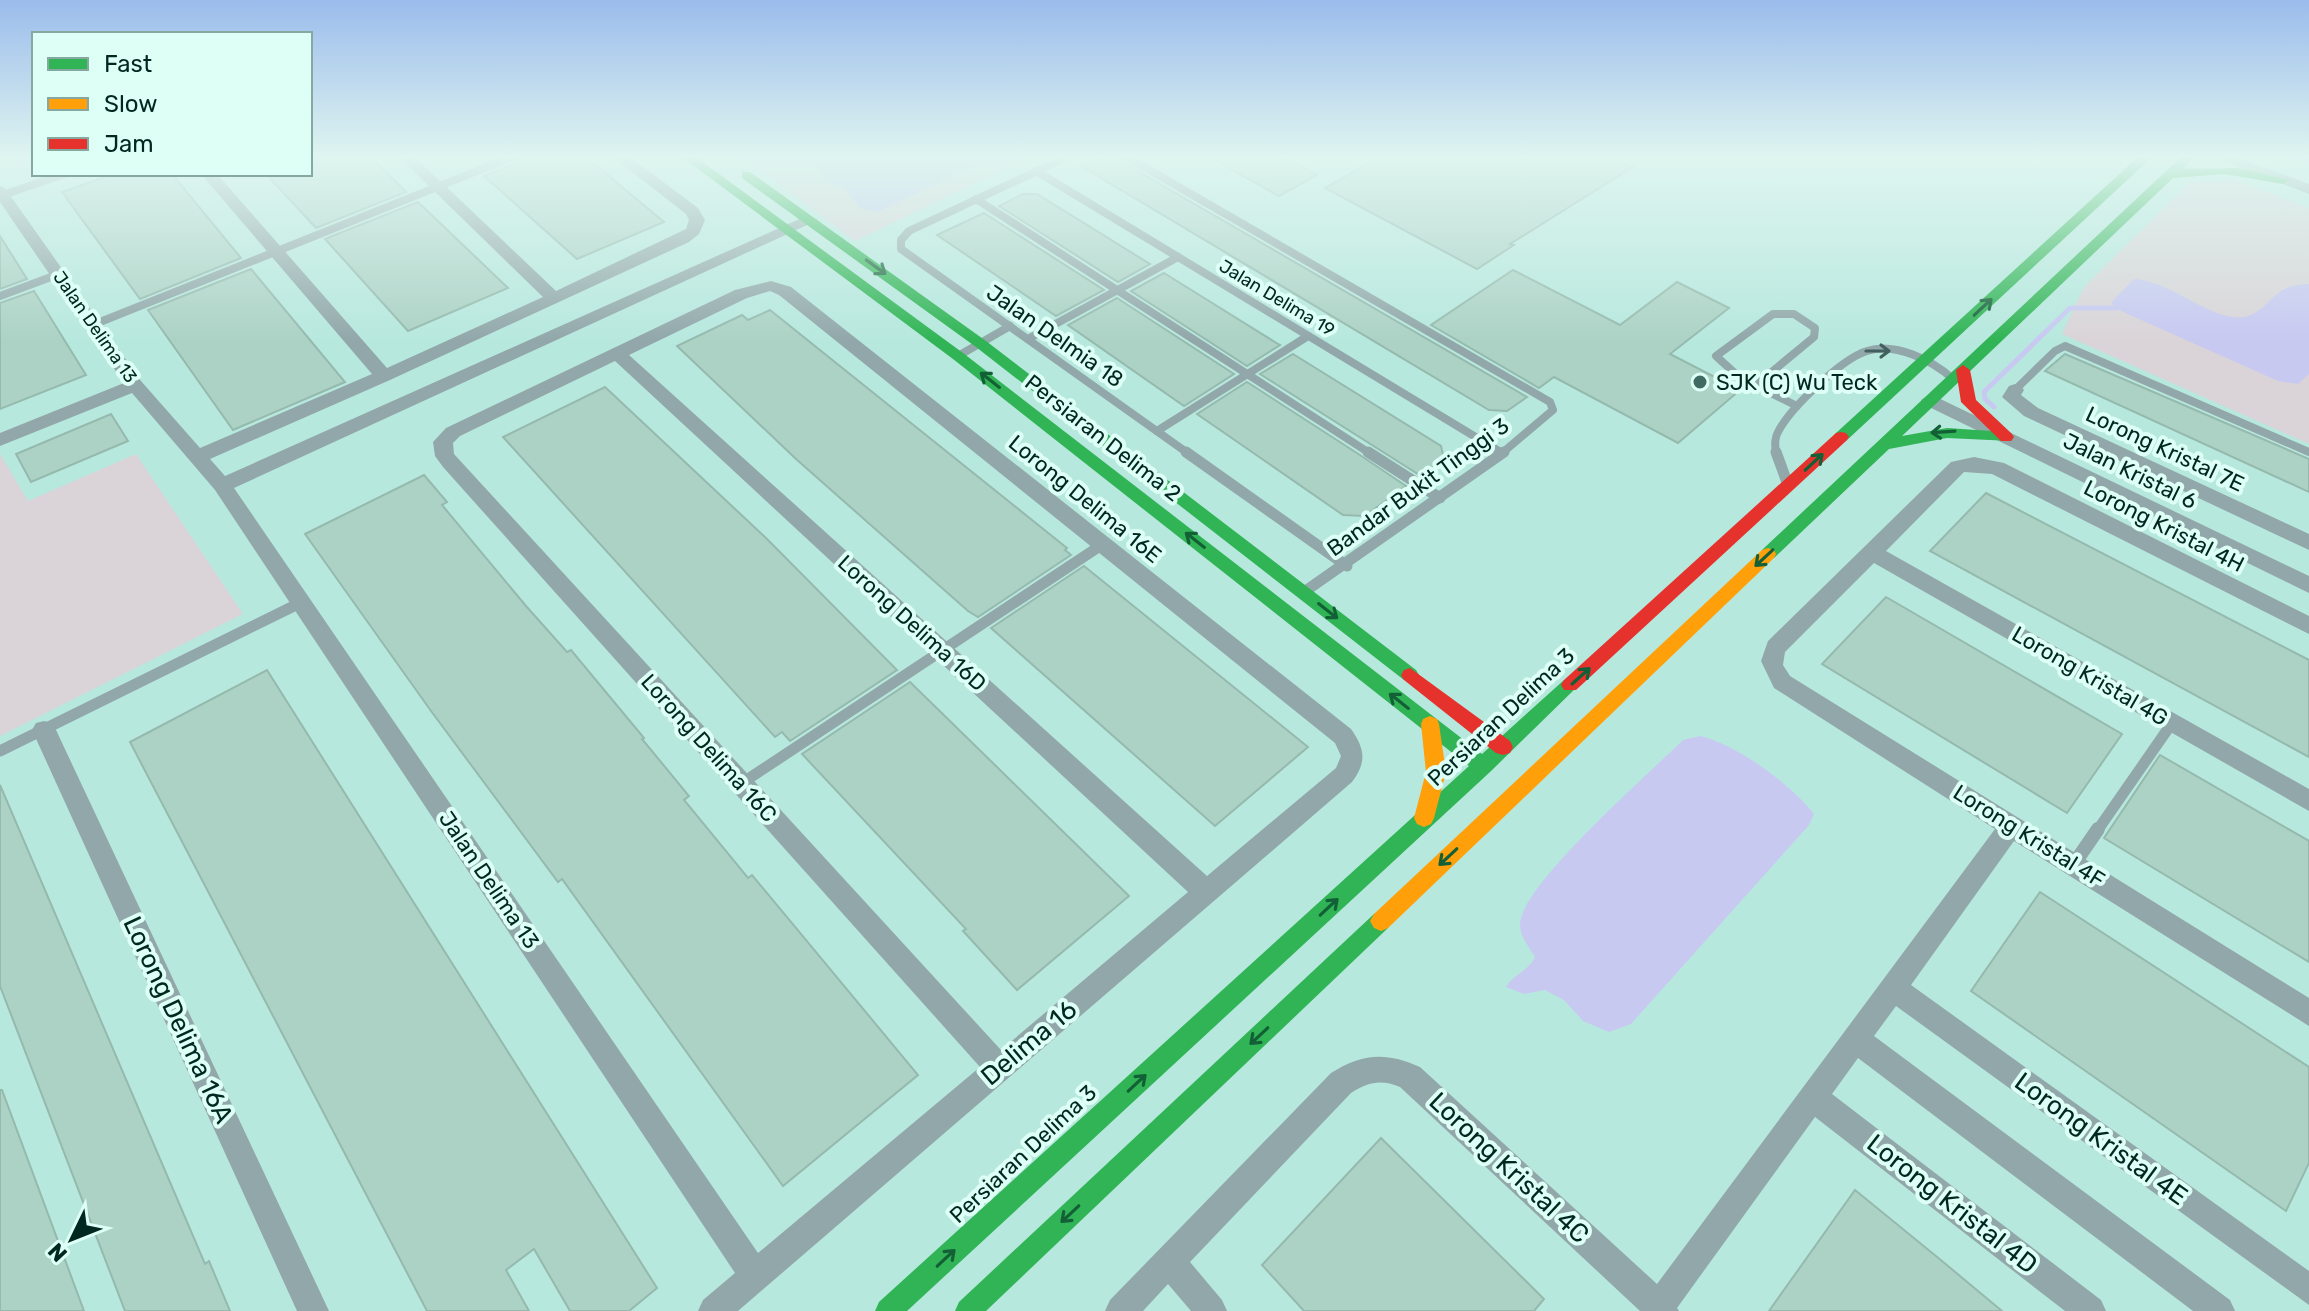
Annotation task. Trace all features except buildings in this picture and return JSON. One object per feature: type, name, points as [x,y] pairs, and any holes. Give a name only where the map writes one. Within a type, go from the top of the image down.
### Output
[{"type":"street","name":"Jalan Delima 13","points":[[19,218],[135,385],[222,485],[755,1275]]},
{"type":"street","points":[[247,218],[384,376]]},
{"type":"street","points":[[470,218],[554,298]]},
{"type":"street","points":[[196,457],[384,376],[683,239],[693,231],[696,218]]},
{"type":"street","name":"Persiaran Delima 2","points":[[768,218],[958,356],[1430,724],[1496,759]]},
{"type":"street","name":"Persiaran Delima 2","points":[[807,218],[981,344],[1449,705],[1496,759]]},
{"type":"street","name":"Persiaran Delima 3","points":[[888,1311],[1423,821],[1496,759],[1544,709],[2079,218]]},
{"type":"street","points":[[968,1311],[2122,218]]},
{"type":"street","points":[[222,485],[810,220]]},
{"type":"street","points":[[2049,247],[2079,259]]},
{"type":"street","name":"Lorong Delima 16E","points":[[618,354],[755,288],[771,286],[785,291],[1343,736],[1353,750],[1352,765],[1344,775]]},
{"type":"street","name":"Lorong Delima 16C","points":[[618,354],[462,427],[443,442],[445,456],[999,1068]]},
{"type":"street","name":"Lorong Delima 16D","points":[[618,354],[1206,892]]},
{"type":"street","points":[[1919,366],[1917,387],[1930,400]]},
{"type":"street","points":[[1958,374],[1969,405],[2006,437]]},
{"type":"street","points":[[0,440],[135,385]]},
{"type":"street","name":"Lorong Kristal 7E","points":[[2015,390],[2011,397],[2031,412],[2309,543]]},
{"type":"street","points":[[1878,403],[1905,397],[1930,400]]},
{"type":"street","name":"Jalan Kristal 6","points":[[1930,400],[2309,585]]},
{"type":"street","points":[[1881,447],[1913,436],[1949,431],[2006,437]]},
{"type":"street","name":"Lorong Kristal 4H","points":[[1870,551],[1958,467],[1974,464],[1997,468],[2309,626]]},
{"type":"street","name":"Lorong Kristal 4F","points":[[1870,551],[1776,647],[1771,659],[1773,671],[1782,682],[2309,1013]]},
{"type":"street","name":"Lorong Kristal 4G","points":[[1870,551],[2309,801]]},
{"type":"street","points":[[1449,705],[1502,715],[1544,709]]},
{"type":"street","points":[[1423,821],[1437,782],[1439,763],[1430,724]]},
{"type":"street","name":"Lorong Delima 16A","points":[[44,730],[313,1311]]},
{"type":"street","points":[[1504,803],[1496,759],[1551,759]]},
{"type":"street","name":"Delima 16","points":[[714,1311],[1344,775]]},
{"type":"street","points":[[1661,1309],[2012,825]]},
{"type":"street","name":"Lorong Kristal 4E","points":[[1893,988],[2309,1290]]},
{"type":"street","points":[[1855,1039],[2219,1311]]},
{"type":"street","name":"Lorong Kristal 4C","points":[[1169,1261],[1341,1083],[1363,1068],[1387,1066],[1410,1077],[1661,1309]]},
{"type":"street","name":"Lorong Kristal 4D","points":[[1813,1097],[2090,1311]]},
{"type":"street","points":[[1121,1311],[1169,1261],[1211,1311]]},
{"type":"lane","points":[[95,324],[359,218]]},
{"type":"lane","name":"Jalan Delmia 18","points":[[936,218],[909,231],[901,240],[901,249],[1347,566]]},
{"type":"lane","points":[[1006,218],[1440,498]]},
{"type":"lane","name":"Jalan Delima 19","points":[[1114,218],[1502,453]]},
{"type":"lane","name":"Bandar Bukit Tinggi 3","points":[[1234,218],[1539,393],[1550,402],[1553,410],[1502,453],[1347,566],[1304,592]]},
{"type":"lane","points":[[1028,339],[1178,257]]},
{"type":"lane","points":[[0,296],[59,274]]},
{"type":"lane","points":[[1756,385],[1814,337],[1813,324],[1794,314],[1773,314],[1716,356],[1721,366],[1756,385],[1797,406]]},
{"type":"lane","points":[[958,356],[1010,326]]},
{"type":"lane","points":[[1157,431],[1308,336]]},
{"type":"lane","points":[[2015,390],[2055,351],[2065,346],[2309,452]]},
{"type":"lane","points":[[1788,486],[1774,440],[1780,425],[1797,406],[1866,351],[1880,350],[1919,366],[1958,374]]},
{"type":"lane","points":[[742,783],[1103,544]]},
{"type":"lane","points":[[0,751],[302,602]]},
{"type":"lane","points":[[2074,864],[2172,723]]},
{"type":"shaded area","points":[[824,218],[903,218],[855,241]]},
{"type":"shaded area","points":[[2153,218],[2309,218],[2309,444],[2062,334],[2084,287]]},
{"type":"shaded area","points":[[0,454],[28,501],[136,454],[243,614],[0,736]]},
{"type":"water","points":[[2134,279],[2162,286],[2231,317],[2250,315],[2287,288],[2309,284],[2309,374],[2298,384],[2278,381],[2121,311],[2111,303]]},
{"type":"water","points":[[1700,736],[1730,747],[1778,779],[1814,814],[1809,825],[1631,1024],[1609,1032],[1583,1021],[1564,1000],[1545,990],[1524,994],[1506,987],[1535,957],[1523,938],[1520,924],[1526,906],[1541,883],[1590,829],[1683,740]]},
{"type":"waterway","points":[[1994,407],[1985,399],[1984,392],[2070,308],[2117,308]]},
{"type":"traffic: fast","points":[[771,218],[958,356],[1483,766]]},
{"type":"traffic: fast","points":[[806,218],[981,344],[1410,675]]},
{"type":"traffic: fast","points":[[1841,437],[2079,218]]},
{"type":"traffic: fast","points":[[1768,554],[2123,218]]},
{"type":"traffic: fast","points":[[1888,444],[1947,433],[2006,437]]},
{"type":"traffic: fast","points":[[888,1311],[1570,685]]},
{"type":"traffic: fast","points":[[968,1311],[1381,921]]},
{"type":"traffic: slow","points":[[1381,921],[1768,554]]},
{"type":"traffic: slow","points":[[1424,818],[1436,772],[1430,724]]},
{"type":"traffic: jam","points":[[1963,370],[1969,402],[2006,437]]},
{"type":"traffic: jam","points":[[1570,685],[1841,437]]},
{"type":"traffic: jam","points":[[1410,675],[1503,747]]},
{"type":"place","name":"SJK (C) Wu Teck","points":[[1700,382]]}]
